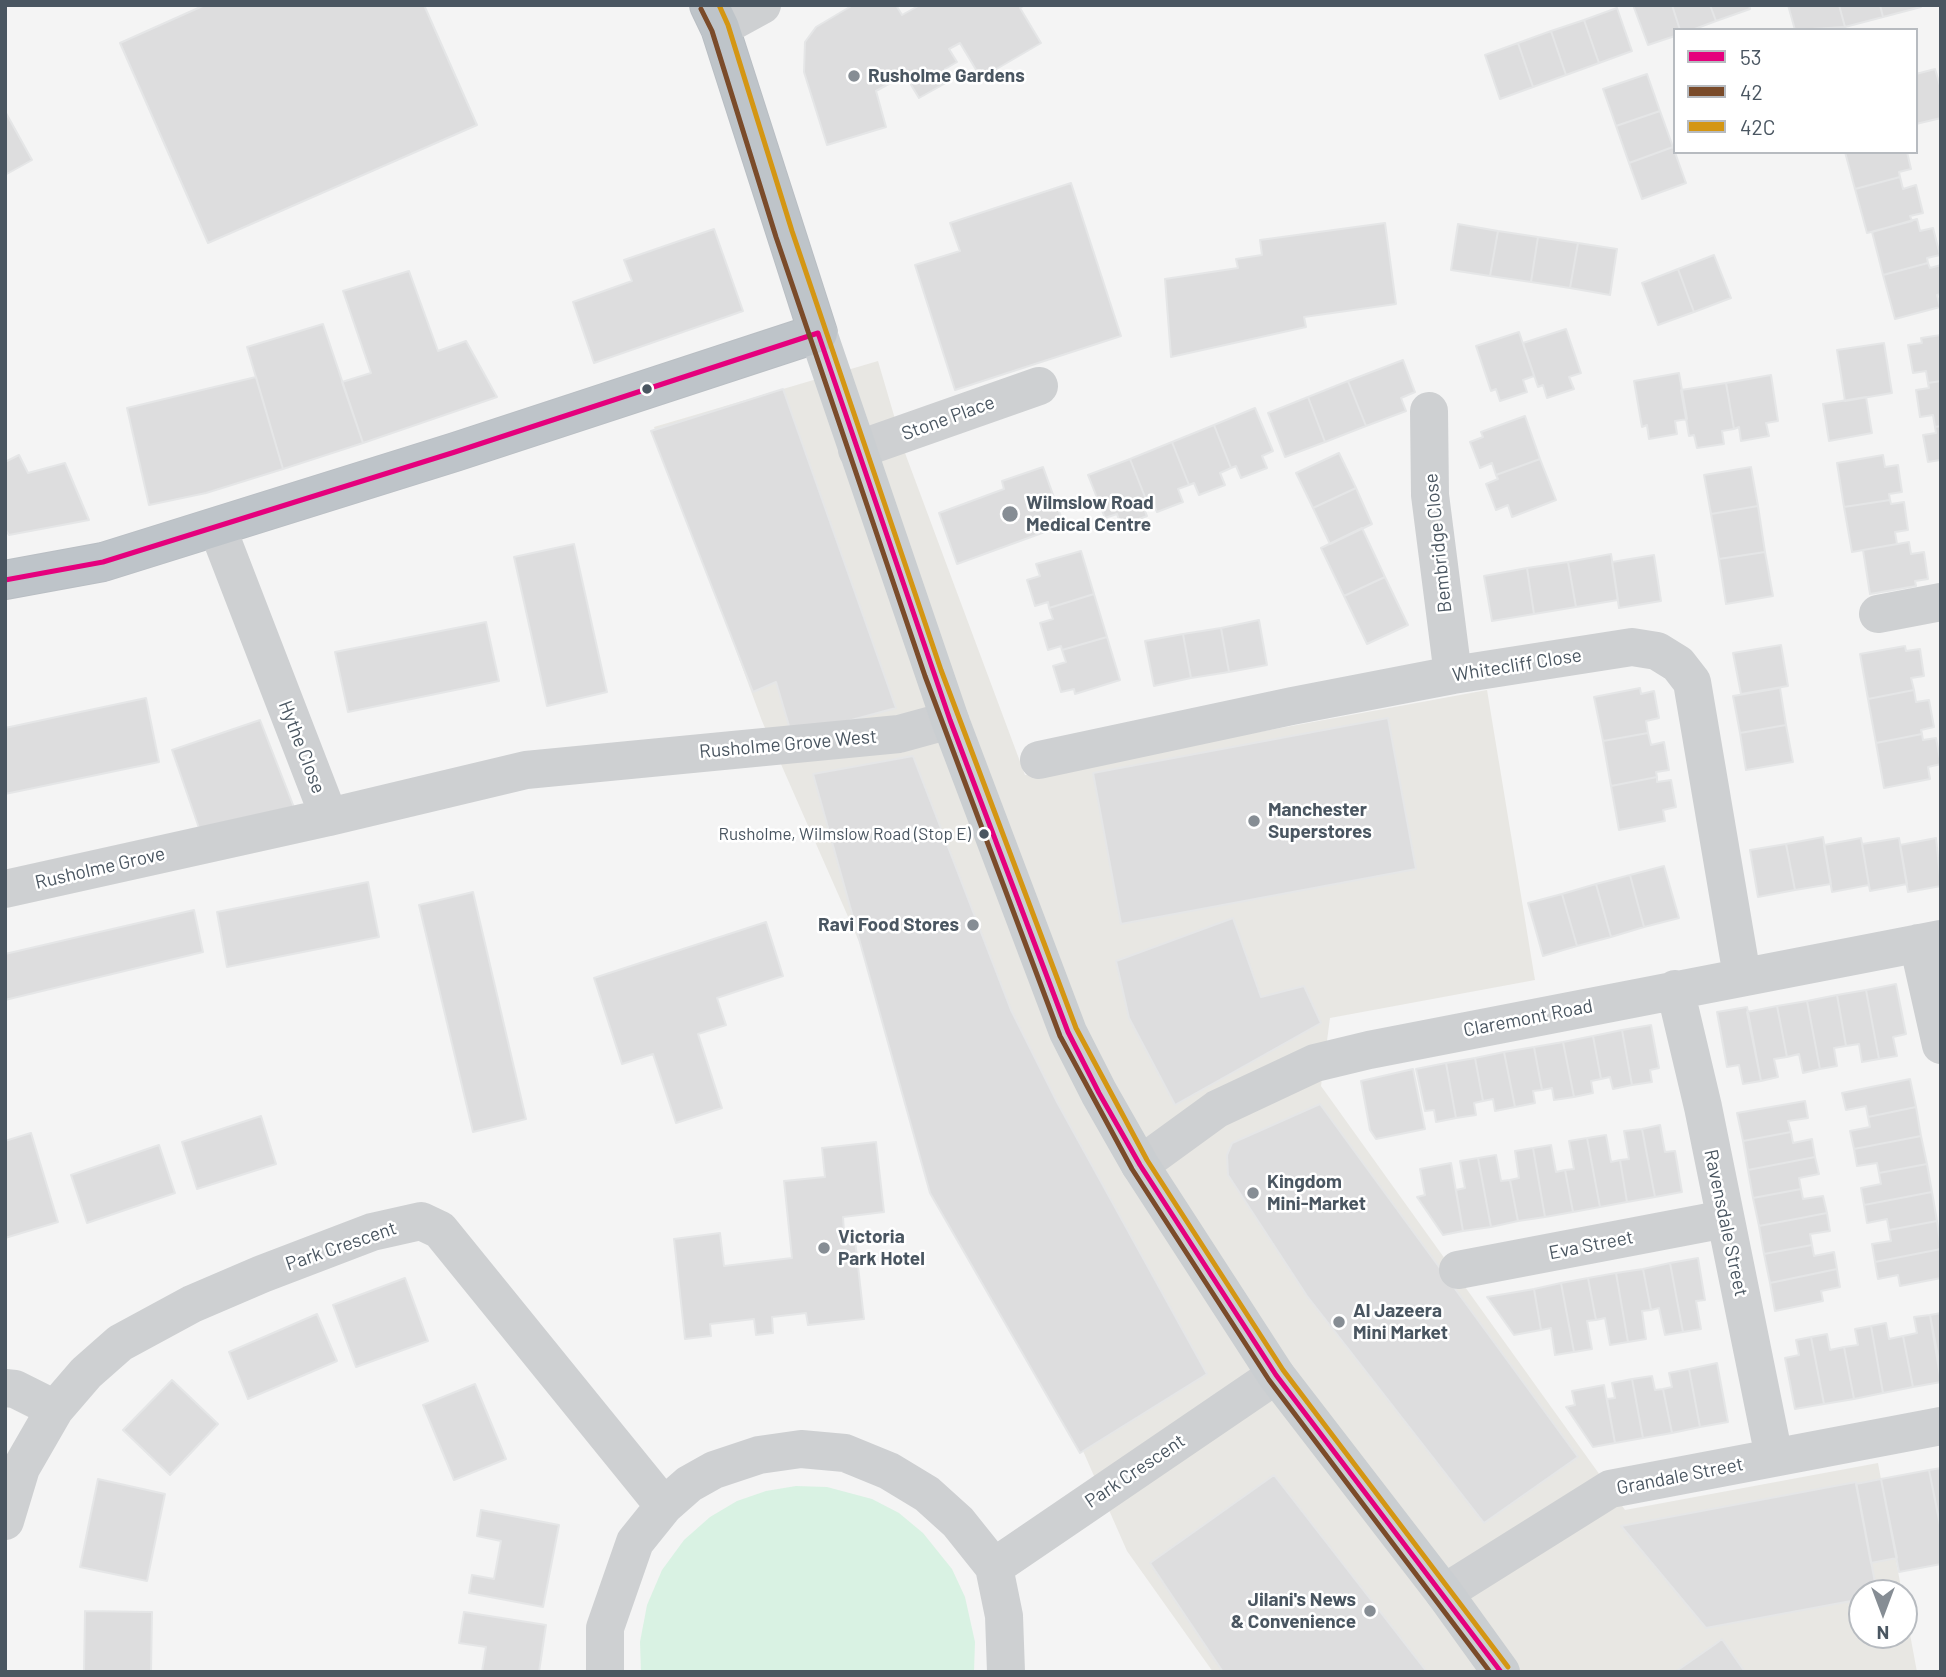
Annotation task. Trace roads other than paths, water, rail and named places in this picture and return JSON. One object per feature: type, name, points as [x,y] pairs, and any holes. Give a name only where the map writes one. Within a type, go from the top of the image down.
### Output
[{"type":"highway","points":[[5,580],[103,562],[818,332],[715,17]]},
{"type":"main road","points":[[818,332],[950,720],[1068,1032],[1099,1093],[1140,1165],[1276,1375],[1444,1592],[1501,1672]]},
{"type":"street","points":[[715,17],[762,5]]},
{"type":"street","name":"Stone Place","points":[[857,450],[1039,386]]},
{"type":"street","name":"Bembridge Close","points":[[1429,411],[1430,495],[1453,675]]},
{"type":"street","name":"Hythe Close","points":[[217,527],[329,817],[526,770]]},
{"type":"street","points":[[1878,614],[1941,602]]},
{"type":"street","name":"Whitecliff Close","points":[[1040,760],[1453,675],[1632,647],[1657,651],[1678,664],[1692,682],[1742,976]]},
{"type":"street","name":"Rusholme Grove West","points":[[526,770],[909,733],[950,720]]},
{"type":"street","name":"Rusholme Grove","points":[[5,889],[329,817]]},
{"type":"street","points":[[1929,941],[1941,1045]]},
{"type":"street","name":"Claremont Road","points":[[1140,1165],[1217,1110],[1315,1063],[1675,989],[1929,941]]},
{"type":"street","name":"Ravensdale Street","points":[[1675,989],[1774,1457]]},
{"type":"street","name":"Eva Street","points":[[1458,1270],[1725,1219]]},
{"type":"street","name":"Park Crescent","points":[[5,1521],[20,1468],[55,1409],[86,1373],[120,1343],[192,1304],[372,1232],[421,1221],[440,1230],[664,1506]]},
{"type":"street","name":"Park Crescent","points":[[994,1567],[1276,1375]]},
{"type":"street","points":[[5,1388],[55,1409]]},
{"type":"street","name":"Grandale Street","points":[[1444,1592],[1610,1489],[1941,1426]]},
{"type":"street","points":[[605,1672],[605,1628],[635,1542],[664,1506],[689,1484],[714,1470],[760,1455],[801,1449],[845,1453],[889,1471],[927,1494],[958,1522],[994,1567],[1004,1616],[1006,1672]]},
{"type":"place","name":"Rusholme Gardens","points":[[854,76]]},
{"type":"place","name":"Wilmslow Road Medical Centre","points":[[1010,514]]},
{"type":"place","name":"Manchester Superstores","points":[[1254,821]]},
{"type":"place","name":"Rusholme, Wilmslow Road (Stop E)","points":[[984,834]]},
{"type":"place","name":"Ravi Food Stores","points":[[973,925]]},
{"type":"place","name":"Kingdom Mini-Market","points":[[1253,1193]]},
{"type":"place","name":"Victoria Park Hotel","points":[[824,1248]]},
{"type":"place","name":"Al Jazeera Mini Market","points":[[1339,1322]]},
{"type":"place","name":"Jilani's News & Convenience","points":[[1370,1611]]}]
